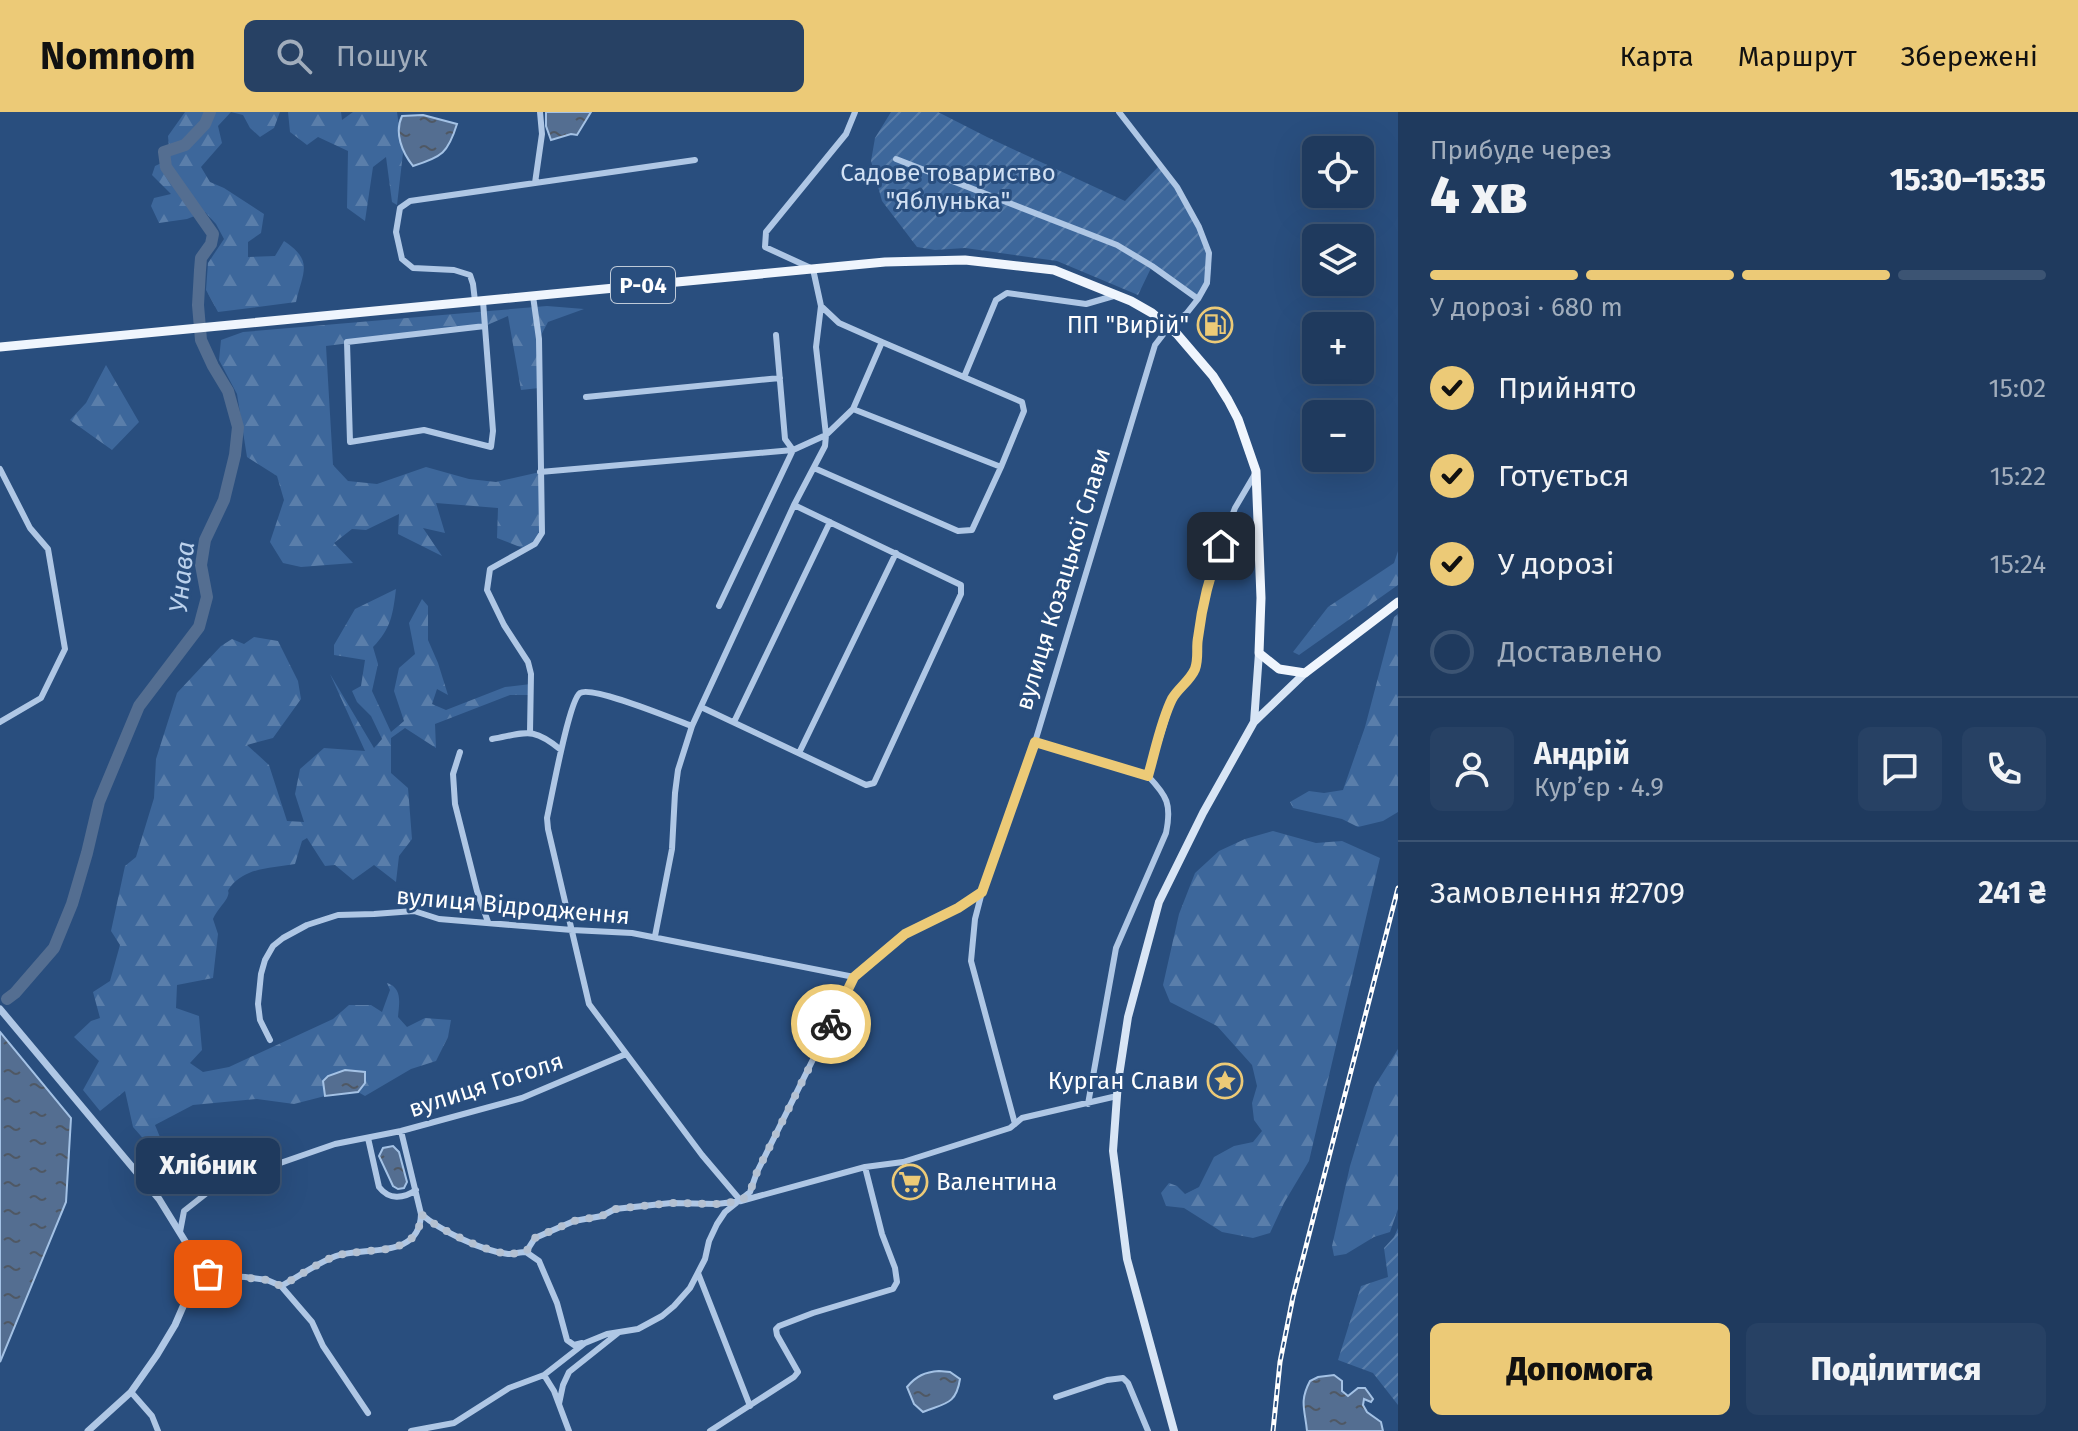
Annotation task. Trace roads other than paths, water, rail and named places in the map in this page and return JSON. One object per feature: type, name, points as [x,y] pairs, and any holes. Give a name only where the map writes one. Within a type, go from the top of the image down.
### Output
[{"type":"main road","name":"Р-04","points":[[0,347],[885,262],[965,260],[1054,270],[1131,301],[1169,327],[1202,362],[1228,400],[1256,471],[1261,598],[1259,653]]},
{"type":"main road","points":[[1174,1431],[1127,1259],[1113,1151],[1128,1017],[1159,902],[1203,813],[1254,722],[1305,673],[1398,602]]},
{"type":"main road","points":[[1259,653],[1279,669],[1305,673]]},
{"type":"main road","points":[[1254,722],[1259,653]]},
{"type":"street","points":[[535,183],[542,134],[540,112]]},
{"type":"street","points":[[655,936],[672,849],[678,770],[692,726],[794,505],[825,446],[816,347],[821,306],[813,269],[765,247],[766,232],[846,134],[855,112]]},
{"type":"street","points":[[896,159],[1117,245],[1198,299],[1207,283],[1209,267],[1209,253],[1199,227],[1177,187],[1119,112]]},
{"type":"street","points":[[485,326],[347,342],[350,442],[424,430],[491,447],[493,431],[485,326],[470,275],[454,270],[413,268],[402,259],[396,232],[400,208],[410,201],[695,160]]},
{"type":"street","points":[[964,377],[996,300],[1007,293],[1086,304],[1117,295]]},
{"type":"street","points":[[530,732],[531,674],[528,662],[504,625],[487,590],[490,569],[535,544],[542,533],[539,339],[533,296]]},
{"type":"street","name":"вулиця Козацької Слави","points":[[1015,1124],[971,961],[975,919],[1035,742],[1155,345],[1198,299]]},
{"type":"street","points":[[814,468],[958,531],[972,530],[1024,411],[1022,402],[839,323],[821,306]]},
{"type":"street","points":[[776,335],[785,439],[793,450]]},
{"type":"street","points":[[540,472],[793,450],[826,435],[853,409],[882,342]]},
{"type":"street","points":[[586,397],[780,378]]},
{"type":"street","points":[[853,409],[1001,467]]},
{"type":"street","points":[[719,606],[793,450]]},
{"type":"street","points":[[0,469],[30,528],[48,549],[65,649],[41,698],[0,722]]},
{"type":"street","points":[[1148,776],[1173,696],[1195,669],[1197,640],[1212,569],[1235,508],[1256,471]]},
{"type":"street","points":[[700,709],[866,785],[874,783],[961,594],[961,585],[794,505]]},
{"type":"street","points":[[734,722],[830,522]]},
{"type":"street","points":[[799,753],[896,553]]},
{"type":"street","points":[[692,726],[610,696],[580,692],[561,750],[547,818],[549,839],[589,1004],[702,1155],[741,1201]]},
{"type":"street","points":[[492,739],[530,732],[561,750]]},
{"type":"street","points":[[1035,742],[1148,776],[1165,793],[1170,816],[1166,833],[1116,948],[1088,1104]]},
{"type":"street","points":[[460,752],[453,774],[455,804],[488,922]]},
{"type":"street","points":[[421,1214],[432,1223],[484,1247],[509,1254],[526,1252],[539,1261],[557,1303],[567,1340],[574,1345],[607,1334],[638,1329],[662,1316],[690,1288],[725,1212],[750,1192],[757,1172],[854,977],[905,934],[958,908],[982,892]]},
{"type":"street","points":[[958,908],[975,919]]},
{"type":"street","name":"вулиця Відродження","points":[[270,1040],[260,1020],[258,1004],[265,960],[273,946],[293,932],[338,915],[414,911],[439,919],[609,930],[655,936],[854,977]]},
{"type":"street","points":[[0,1009],[159,1199],[188,1246],[193,1274],[175,1325],[131,1392],[88,1431]]},
{"type":"street","name":"вулиця Гоголя","points":[[180,1232],[184,1211],[217,1185],[335,1144],[401,1131],[522,1098],[626,1054]]},
{"type":"street","points":[[526,1252],[535,1238],[574,1221],[602,1216],[615,1209],[671,1203],[741,1201],[865,1167],[903,1162],[1010,1128],[1022,1118],[1117,1096]]},
{"type":"street","name":"вулиця Гоголя","points":[[401,1131],[421,1214]]},
{"type":"street","points":[[368,1138],[383,1193],[398,1197],[416,1190]]},
{"type":"street","points":[[710,1431],[798,1372],[777,1335],[779,1326],[893,1289],[897,1282],[895,1268],[882,1234],[865,1167]]},
{"type":"street","points":[[281,1286],[336,1256],[392,1248],[406,1242],[416,1235],[421,1225],[421,1214]]},
{"type":"street","points":[[698,1273],[750,1406]]},
{"type":"street","points":[[193,1274],[245,1277],[267,1280],[281,1286],[312,1322],[323,1346],[368,1413]]},
{"type":"street","points":[[559,1404],[569,1372],[619,1332]]},
{"type":"street","points":[[411,1431],[454,1423],[509,1388],[544,1375],[585,1343]]},
{"type":"street","points":[[544,1375],[554,1391],[569,1431]]},
{"type":"street","points":[[1056,1397],[1107,1380],[1123,1378],[1148,1431]]},
{"type":"street","points":[[131,1392],[152,1416],[158,1431]]},
{"type":"water","points":[[546,112],[591,112],[577,135],[551,140],[546,126]]},
{"type":"water","points":[[423,115],[457,124],[447,148],[431,160],[413,166],[400,142],[400,122],[402,116]]},
{"type":"water","points":[[0,1032],[71,1118],[66,1202],[0,1362]]},
{"type":"water","points":[[345,1070],[365,1072],[365,1083],[358,1092],[325,1096],[323,1081]]},
{"type":"water","points":[[393,1146],[399,1152],[407,1182],[404,1188],[393,1186],[379,1156],[383,1148]]},
{"type":"water","points":[[950,1372],[960,1379],[956,1394],[948,1402],[923,1412],[914,1404],[907,1387],[921,1375]]},
{"type":"water","points":[[1334,1375],[1342,1381],[1342,1391],[1348,1396],[1358,1388],[1365,1388],[1373,1399],[1371,1402],[1364,1399],[1363,1405],[1381,1422],[1383,1431],[1307,1431],[1304,1400],[1310,1381]]},
{"type":"waterway","name":"Унава","points":[[7,999],[54,948],[72,904],[99,802],[139,706],[199,627],[207,597],[201,565],[205,540],[224,500],[238,427],[228,391],[201,340],[198,305],[201,258],[211,244],[213,234],[166,167],[164,152],[185,145],[205,124],[210,112]]},
{"type":"railway","points":[[1273,1431],[1280,1362],[1293,1297],[1398,888]]},
{"type":"place","name":"ПП \"Вирій\"","points":[[1215,325]]},
{"type":"place","name":"Курган Слави","points":[[1225,1081]]},
{"type":"place","name":"Валентина","points":[[910,1182]]},
{"type":"place","name":"Хлібник","points":[[208,1274]]},
{"type":"park label","name":"Садове товариство \"Яблунька\"","points":[[948,187]]}]
